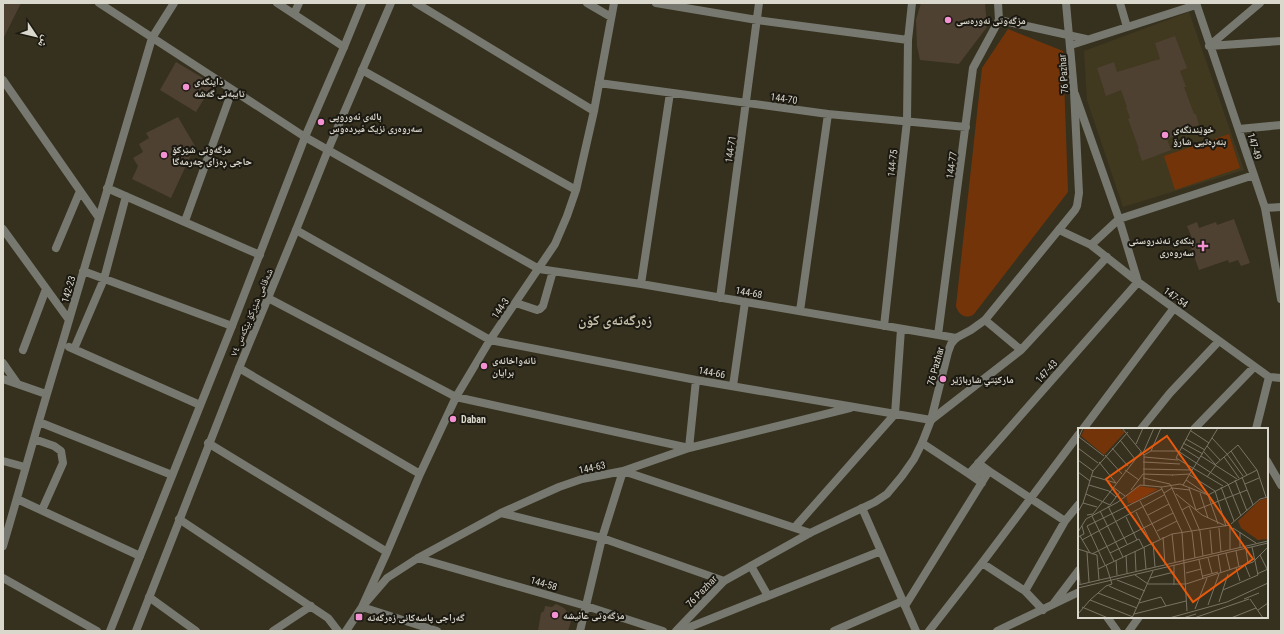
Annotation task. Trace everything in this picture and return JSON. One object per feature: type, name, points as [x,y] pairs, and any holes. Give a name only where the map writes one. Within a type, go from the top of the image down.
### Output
[{"type":"street","points":[[99,3],[232,91],[305,137],[539,269]]},
{"type":"street","name":"142-23","points":[[3,546],[46,394],[152,38],[174,3]]},
{"type":"street","points":[[278,3],[344,48]]},
{"type":"street","points":[[294,14],[299,3]]},
{"type":"street","name":"شەقامی شێرکۆ بێکەس ٧٤","points":[[110,631],[232,326],[305,137],[362,3]]},
{"type":"street","name":"شەقامی شێرکۆ بێکەس ٧٤","points":[[136,631],[208,443],[390,3]]},
{"type":"street","points":[[416,3],[594,110]]},
{"type":"street","points":[[587,3],[611,17]]},
{"type":"street","name":"144-3","points":[[346,631],[361,608],[388,552],[420,474],[456,397],[490,340],[555,244],[567,216],[576,190],[594,110],[614,3]]},
{"type":"street","points":[[656,3],[757,20],[908,40]]},
{"type":"street","name":"144-71","points":[[720,298],[759,3]]},
{"type":"street","name":"144-75","points":[[884,326],[907,121],[908,40],[912,3]]},
{"type":"street","points":[[998,3],[999,20],[1088,39]]},
{"type":"street","name":"76 Pazhar","points":[[676,631],[724,581],[810,533],[875,502],[887,494],[914,459],[922,442],[931,420],[951,344],[956,338],[985,320],[1075,210],[1079,193],[1071,45],[1066,3]]},
{"type":"street","points":[[1120,3],[1127,27]]},
{"type":"street","points":[[1209,46],[1260,3]]},
{"type":"street","points":[[1071,45],[1196,4]]},
{"type":"street","name":"147-49","points":[[1196,4],[1265,208],[1281,296]]},
{"type":"street","name":"144-77","points":[[938,335],[973,68],[999,20]]},
{"type":"street","points":[[1209,46],[1281,41]]},
{"type":"street","points":[[362,70],[576,190]]},
{"type":"street","points":[[3,80],[99,218]]},
{"type":"street","name":"144-70","points":[[599,84],[828,114],[966,127]]},
{"type":"street","points":[[185,222],[232,91]]},
{"type":"street","points":[[1074,91],[1119,219],[1138,282]]},
{"type":"street","points":[[641,284],[670,93]]},
{"type":"street","points":[[800,311],[828,114]]},
{"type":"street","points":[[1239,129],[1281,125]]},
{"type":"street","points":[[1092,245],[1119,219],[1254,175]]},
{"type":"street","points":[[107,188],[260,255]]},
{"type":"street","points":[[56,248],[80,190]]},
{"type":"street","points":[[74,349],[104,279],[126,196]]},
{"type":"street","points":[[1265,208],[1281,207]]},
{"type":"street","points":[[3,229],[69,320]]},
{"type":"street","name":"144-66","points":[[296,230],[490,340],[696,380],[931,420]]},
{"type":"street","name":"147-54","points":[[1059,230],[1092,245],[1138,282],[1268,377]]},
{"type":"street","points":[[931,420],[1021,350],[1107,257]]},
{"type":"street","name":"144-68","points":[[539,269],[641,284],[956,338]]},
{"type":"street","points":[[83,271],[232,326]]},
{"type":"street","points":[[516,303],[537,310],[540,309],[543,306],[553,271]]},
{"type":"street","name":"147-43","points":[[968,474],[1138,282]]},
{"type":"street","points":[[23,350],[46,289]]},
{"type":"street","points":[[268,298],[456,397],[689,448],[696,380]]},
{"type":"street","points":[[732,386],[745,302]]},
{"type":"street","points":[[1083,428],[1174,308]]},
{"type":"street","points":[[985,320],[1021,350]]},
{"type":"street","points":[[795,527],[895,414],[902,329]]},
{"type":"street","points":[[1141,428],[1170,393],[1219,341]]},
{"type":"street","points":[[62,344],[200,405]]},
{"type":"street","points":[[3,363],[17,383]]},
{"type":"street","points":[[1195,428],[1254,367]]},
{"type":"street","points":[[239,368],[420,474]]},
{"type":"street","points":[[1256,428],[1268,377],[1281,378]]},
{"type":"street","points":[[3,379],[46,394]]},
{"type":"street","name":"144-63","points":[[361,608],[387,578],[418,558],[501,513],[559,487],[582,479],[623,471],[689,448],[854,407]]},
{"type":"street","points":[[39,422],[172,475]]},
{"type":"street","points":[[929,631],[1078,435]]},
{"type":"street","points":[[34,439],[54,446],[61,451],[63,463],[42,510]]},
{"type":"street","points":[[922,442],[982,483]]},
{"type":"street","points":[[208,443],[388,552]]},
{"type":"street","points":[[3,461],[25,467]]},
{"type":"street","points":[[978,463],[1065,521]]},
{"type":"street","points":[[978,463],[982,483]]},
{"type":"street","points":[[1268,463],[1281,485]]},
{"type":"street","points":[[580,631],[602,538],[623,471],[810,533]]},
{"type":"street","points":[[968,474],[989,471]]},
{"type":"street","points":[[834,631],[904,604],[989,471]]},
{"type":"street","points":[[17,499],[140,556]]},
{"type":"street","points":[[1025,591],[1065,521],[1078,505]]},
{"type":"street","points":[[862,508],[916,631]]},
{"type":"street","points":[[501,513],[602,538],[724,581]]},
{"type":"street","points":[[179,518],[328,618],[338,631]]},
{"type":"street","points":[[680,631],[881,551]]},
{"type":"street","name":"144-58","points":[[418,558],[586,606],[663,631]]},
{"type":"street","points":[[982,562],[1025,591],[1043,610]]},
{"type":"street","points":[[751,566],[768,596]]},
{"type":"street","points":[[1052,605],[1078,575]]},
{"type":"street","points":[[3,578],[97,631]]},
{"type":"street","points":[[997,631],[1078,592]]},
{"type":"street","points":[[149,597],[196,631]]},
{"type":"street","points":[[273,631],[311,606]]},
{"type":"street","points":[[361,608],[437,631]]},
{"type":"street","name":"144-3","points":[[354,631],[361,608]]},
{"type":"street","points":[[1108,618],[1117,631]]},
{"type":"street","points":[[1129,631],[1138,618]]},
{"type":"shaded area","name":"خوێندنگەی بنەڕەتیی شارۆ","points":[[1189,12],[1244,170],[1123,207],[1087,100],[1084,51]]},
{"type":"shaded area","points":[[1008,29],[1063,51],[1068,192],[974,314],[969,317],[963,316],[956,306],[982,68]]},
{"type":"shaded area","points":[[1229,134],[1240,168],[1175,190],[1164,156]]},
{"type":"building","points":[[3,3],[21,3],[3,39]]},
{"type":"building","points":[[921,3],[985,3],[987,27],[959,64],[920,60],[917,46],[916,20]]},
{"type":"building","points":[[1175,36],[1187,68],[1180,71],[1186,87],[1184,87],[1194,114],[1196,114],[1199,125],[1188,128],[1189,130],[1167,139],[1171,150],[1142,161],[1128,119],[1130,118],[1121,90],[1106,96],[1097,68],[1114,62],[1117,72],[1160,59],[1155,43]]},
{"type":"building","name":"داینگەی تایبەتی گەشە","points":[[176,62],[213,84],[196,112],[160,90]]},
{"type":"building","name":"مزگەوتی شێرکۆ حاجی ڕەزای چەرمەگا","points":[[178,117],[195,146],[171,198],[132,179],[138,166],[133,158],[143,152],[139,144],[149,138],[146,133]]},
{"type":"building","name":"بنکەی تەندروستی سەروەری","points":[[1234,219],[1250,263],[1241,266],[1238,260],[1229,263],[1228,260],[1199,270],[1188,239],[1192,238],[1187,226],[1197,222],[1199,228],[1216,222],[1217,225]]},
{"type":"building","name":"مزگەوتی عائیشە","points":[[556,604],[564,608],[572,618],[568,631],[538,631],[541,613],[544,611],[545,606],[552,607]]},
{"type":"place","name":"مزگەوتی نەورەسی","points":[[948,20]]},
{"type":"place","name":"داینگەی تایبەتی گەشە","points":[[186,87]]},
{"type":"place","name":"بالەی ئەوروپی سەروەری نزیک فیردەوس","points":[[321,122]]},
{"type":"place","name":"خوێندنگەی بنەڕەتیی شارۆ","points":[[1165,135]]},
{"type":"place","name":"مزگەوتی شێرکۆ حاجی ڕەزای چەرمەگا","points":[[164,155]]},
{"type":"place","name":"بنکەی تەندروستی سەروەری","points":[[1203,246]]},
{"type":"place","name":"نانەواخانەی برایان","points":[[484,366]]},
{"type":"place","name":"مارکێتي شارباژێر","points":[[943,379]]},
{"type":"place","name":"Daban","points":[[453,419]]},
{"type":"place","name":"مزگەوتی عائیشە","points":[[555,615]]},
{"type":"place","name":"گەراجی پاسەکانی زەرگەتە","points":[[359,617]]},
{"type":"district","name":"زەرگەتەی کۆن","points":[[615,320]]}]
